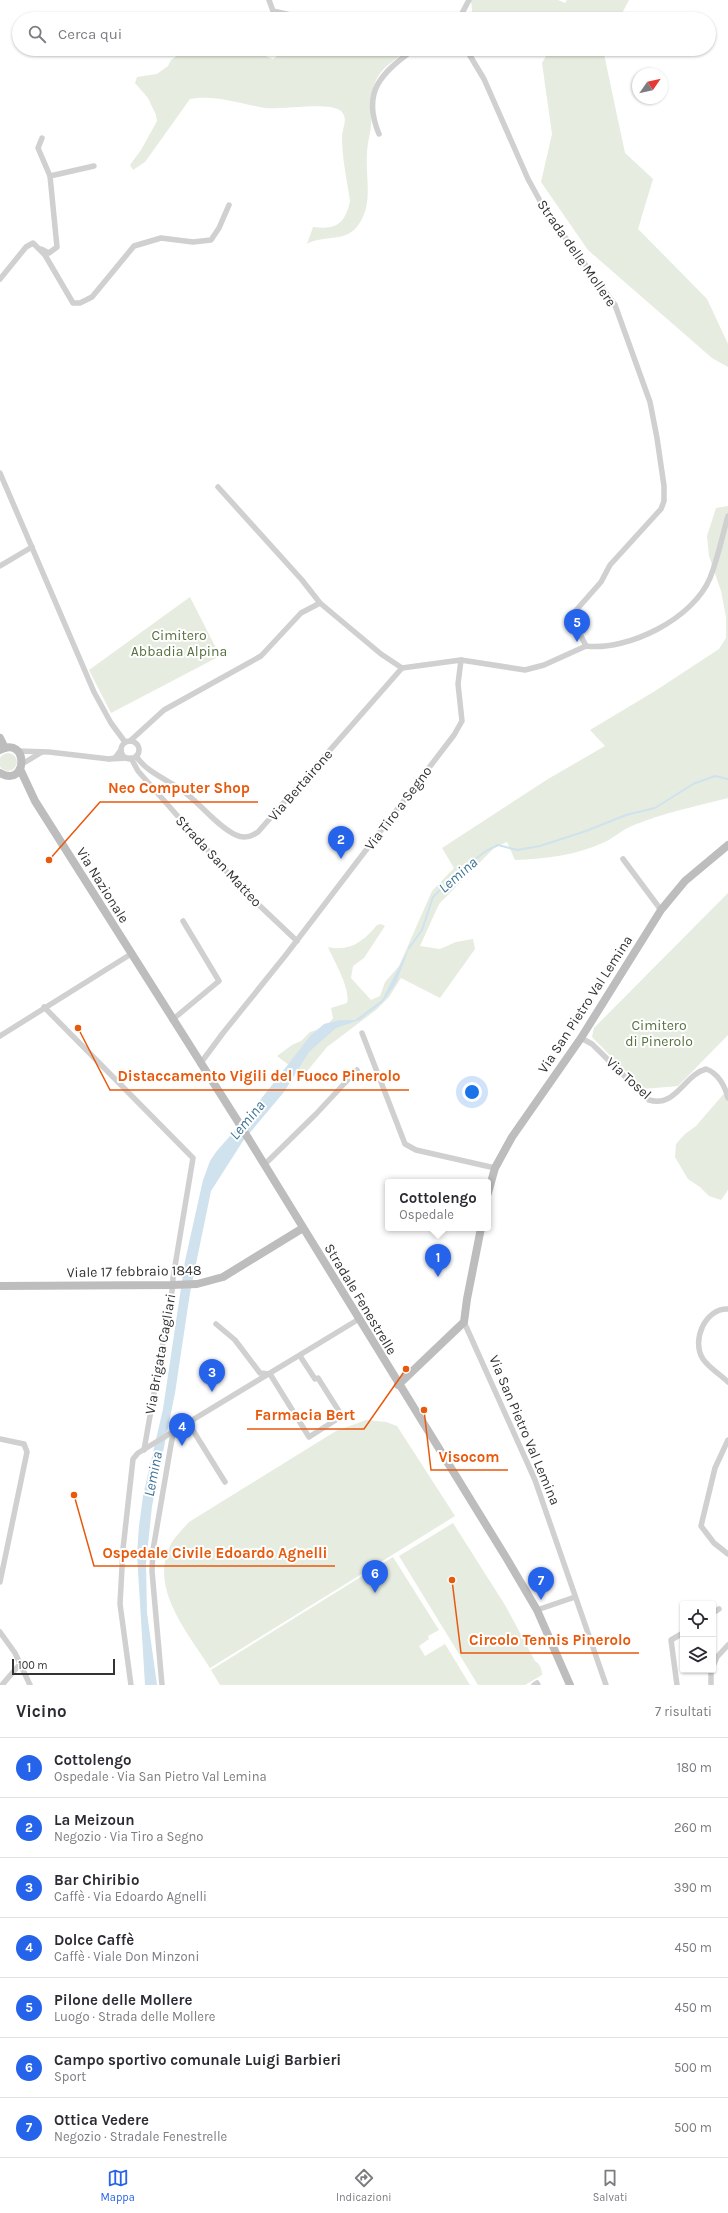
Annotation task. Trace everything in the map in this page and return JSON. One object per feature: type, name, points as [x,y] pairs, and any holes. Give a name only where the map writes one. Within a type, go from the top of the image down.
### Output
[{"type":"main road","points":[[0,738],[2,749],[18,751]]},
{"type":"main road","name":"Via Nazionale","points":[[18,751],[28,789],[131,954]]},
{"type":"main road","points":[[10,775],[21,766]]},
{"type":"main road","name":"Via Nazionale","points":[[0,773],[10,775],[28,789]]},
{"type":"main road","name":"Via San Pietro Val Lemina","points":[[491,1182],[495,1168],[512,1137],[582,1038],[661,910],[685,881],[728,846]]},
{"type":"main road","name":"Stradale Fenestrelle","points":[[131,954],[360,1319],[398,1385],[537,1610],[570,1685]]},
{"type":"main road","name":"Viale 17 febbraio 1848","points":[[0,1286],[196,1284],[223,1277],[303,1228]]},
{"type":"main road","name":"Via San Pietro Val Lemina","points":[[464,1322],[466,1299],[480,1231]]},
{"type":"main road","points":[[398,1385],[464,1322]]},
{"type":"street","points":[[269,0],[273,11],[277,12]]},
{"type":"street","points":[[462,12],[469,0]]},
{"type":"street","points":[[379,134],[374,122],[373,99],[377,82],[386,70],[405,56]]},
{"type":"street","name":"Strada delle Mollere","points":[[470,56],[484,79],[528,179],[545,210],[615,305],[650,402],[663,471],[664,501],[656,516],[610,565],[601,582],[571,616],[586,646]]},
{"type":"street","points":[[39,248],[48,253],[57,247],[50,176],[38,148],[42,138]]},
{"type":"street","points":[[50,176],[94,166]]},
{"type":"street","points":[[0,279],[26,247],[33,243],[45,255],[73,303],[80,303],[92,297],[134,246],[161,238],[193,242],[211,240],[219,228],[229,205]]},
{"type":"street","points":[[0,473],[94,692],[111,723],[128,742],[138,746],[138,752],[132,758],[109,759],[18,751]]},
{"type":"street","points":[[218,487],[302,580],[320,603],[381,654],[402,668],[461,660],[525,670],[544,665],[586,646],[609,646],[641,638],[685,610],[699,595],[710,579],[728,516]]},
{"type":"street","points":[[0,566],[32,547]]},
{"type":"street","points":[[109,759],[115,758],[128,742],[164,710],[261,656],[301,613],[320,603]]},
{"type":"street","name":"Via Tiro a Segno","points":[[200,1064],[297,941],[454,735],[462,721],[458,684],[461,660]]},
{"type":"street","name":"Via Bertairone","points":[[132,758],[184,791],[235,835],[249,837],[258,832],[402,668]]},
{"type":"street","points":[[121,750],[123,755],[132,758]]},
{"type":"street","points":[[21,766],[42,752]]},
{"type":"street","name":"Strada San Matteo","points":[[132,758],[138,771],[242,889],[297,941]]},
{"type":"street","points":[[623,859],[661,910]]},
{"type":"street","points":[[172,1020],[219,981],[183,921]]},
{"type":"street","points":[[0,1036],[44,1007],[131,954]]},
{"type":"street","name":"Via Brigata Cagliari","points":[[44,1007],[193,1158],[175,1285],[144,1450],[133,1459],[121,1587],[123,1634],[131,1685]]},
{"type":"street","points":[[362,1033],[405,1144],[416,1150],[495,1168]]},
{"type":"street","name":"Via Tosel","points":[[582,1038],[592,1044],[650,1100],[656,1102],[674,1096],[698,1073],[706,1069],[716,1075],[726,1091],[728,1098]]},
{"type":"street","points":[[264,1165],[316,1114],[357,1070]]},
{"type":"street","points":[[728,1309],[710,1316],[704,1323],[699,1343],[702,1358],[728,1382]]},
{"type":"street","points":[[144,1450],[360,1319]]},
{"type":"street","name":"Via San Pietro Val Lemina","points":[[464,1322],[535,1480],[606,1685]]},
{"type":"street","points":[[216,1324],[235,1340],[260,1373],[270,1374]]},
{"type":"street","points":[[270,1374],[309,1437],[342,1416],[318,1378],[314,1379],[300,1356]]},
{"type":"street","points":[[189,1424],[225,1482]]},
{"type":"street","points":[[162,1685],[152,1571],[153,1550],[173,1432]]},
{"type":"street","points":[[0,1438],[24,1444],[27,1452],[0,1582]]},
{"type":"street","points":[[728,1440],[715,1468],[701,1526],[714,1542],[728,1554]]},
{"type":"street","points":[[537,1610],[575,1597]]},
{"type":"street","points":[[0,1632],[20,1664],[30,1685]]},
{"type":"street","points":[[678,1685],[671,1640],[680,1634]]},
{"type":"street","points":[[716,1659],[728,1646]]},
{"type":"street","points":[[2,1685],[20,1664]]},
{"type":"street","points":[[711,1673],[711,1685]]},
{"type":"street","points":[[534,1685],[537,1683],[538,1685]]},
{"type":"green space","points":[[471,0],[558,0],[565,3],[567,0],[629,0],[623,12],[472,12]]},
{"type":"green space","points":[[176,56],[265,56],[273,59],[277,56],[399,56],[380,73],[372,94],[371,127],[367,149],[367,202],[365,212],[355,229],[344,236],[313,241],[307,244],[313,227],[321,228],[333,226],[342,220],[348,209],[350,201],[342,145],[345,117],[341,111],[335,108],[316,106],[265,108],[228,100],[208,98],[190,99],[145,162],[133,170],[130,165],[141,150],[157,121],[156,115],[148,98],[135,83],[137,77],[157,74],[168,66],[171,60]]},
{"type":"green space","points":[[546,56],[604,56],[625,153],[653,179],[638,229],[707,299],[728,344],[728,367],[712,358],[588,250],[541,182],[552,134],[542,63]]},
{"type":"green space","points":[[728,506],[728,798],[680,810],[645,821],[626,829],[605,842],[572,853],[538,859],[515,860],[507,842],[494,848],[439,904],[420,946],[440,949],[456,942],[473,939],[475,949],[440,998],[401,978],[389,997],[376,1010],[327,1047],[303,1076],[277,1056],[292,1045],[301,1041],[310,1032],[326,1027],[333,1018],[331,1008],[347,1003],[347,990],[328,947],[343,948],[356,944],[367,936],[377,925],[381,924],[385,926],[364,958],[353,966],[351,978],[371,1000],[380,996],[385,982],[399,966],[432,891],[454,868],[442,848],[548,779],[605,746],[590,730],[655,691],[719,649],[726,638],[726,617],[721,591],[709,556],[707,536],[716,508]]},
{"type":"green space","name":"Cimitero Abbadia Alpina","points":[[190,597],[220,656],[111,713],[89,670]]},
{"type":"green space","points":[[8,753],[15,755],[17,762],[15,769],[8,771],[1,769],[-1,762],[1,755]]},
{"type":"green space","name":"Cimitero di Pinerolo","points":[[728,893],[728,1035],[678,1086],[643,1089],[592,1037],[594,1028]]},
{"type":"green space","points":[[728,1089],[728,1190],[721,1200],[709,1196],[700,1187],[688,1179],[675,1157],[676,1144],[685,1134],[696,1126]]},
{"type":"green space","points":[[366,1420],[386,1422],[397,1426],[455,1516],[210,1668],[183,1626],[168,1595],[164,1578],[165,1562],[170,1546],[176,1536],[189,1522],[336,1431]]},
{"type":"green space","points":[[453,1523],[505,1605],[535,1661],[542,1671],[542,1675],[525,1685],[478,1685],[399,1556]]},
{"type":"green space","points":[[393,1557],[439,1630],[428,1636],[429,1639],[419,1646],[425,1656],[445,1644],[470,1685],[220,1685],[211,1670]]},
{"type":"water","points":[[410,946],[396,983],[383,1002],[360,1020],[336,1028],[309,1052],[284,1092],[243,1141],[211,1191],[190,1293],[175,1393],[152,1506],[146,1564],[147,1613],[157,1685],[145,1685],[137,1554],[139,1526],[143,1496],[163,1409],[185,1261],[203,1180],[210,1161],[216,1152],[250,1113],[311,1035],[324,1024],[340,1020],[355,1020],[382,1000]]},
{"type":"waterway","name":"Lemina","points":[[409,948],[422,930],[433,897],[456,874],[486,851],[498,845],[517,850],[540,846],[586,831],[626,815],[655,808],[693,784],[715,776],[728,779]]},
{"type":"place","name":"Pilone delle Mollere","points":[[577,642]]},
{"type":"place","name":"La Meizoun","points":[[341,859]]},
{"type":"place","name":"Neo Computer Shop","points":[[49,860]]},
{"type":"place","name":"Distaccamento Vigili del Fuoco Pinerolo","points":[[78,1028]]},
{"type":"place","name":"Cottolengo","points":[[438,1277]]},
{"type":"place","name":"Farmacia Bert","points":[[406,1369]]},
{"type":"place","name":"Bar Chiribio","points":[[212,1392]]},
{"type":"place","name":"Visocom","points":[[424,1410]]},
{"type":"place","name":"Dolce Caffè","points":[[182,1446]]},
{"type":"place","name":"Ospedale Civile Edoardo Agnelli","points":[[74,1495]]},
{"type":"place","name":"Circolo Tennis Pinerolo","points":[[452,1580]]},
{"type":"place","name":"Campo sportivo comunale Luigi Barbieri","points":[[375,1593]]},
{"type":"place","name":"Ottica Vedere","points":[[541,1600]]}]
